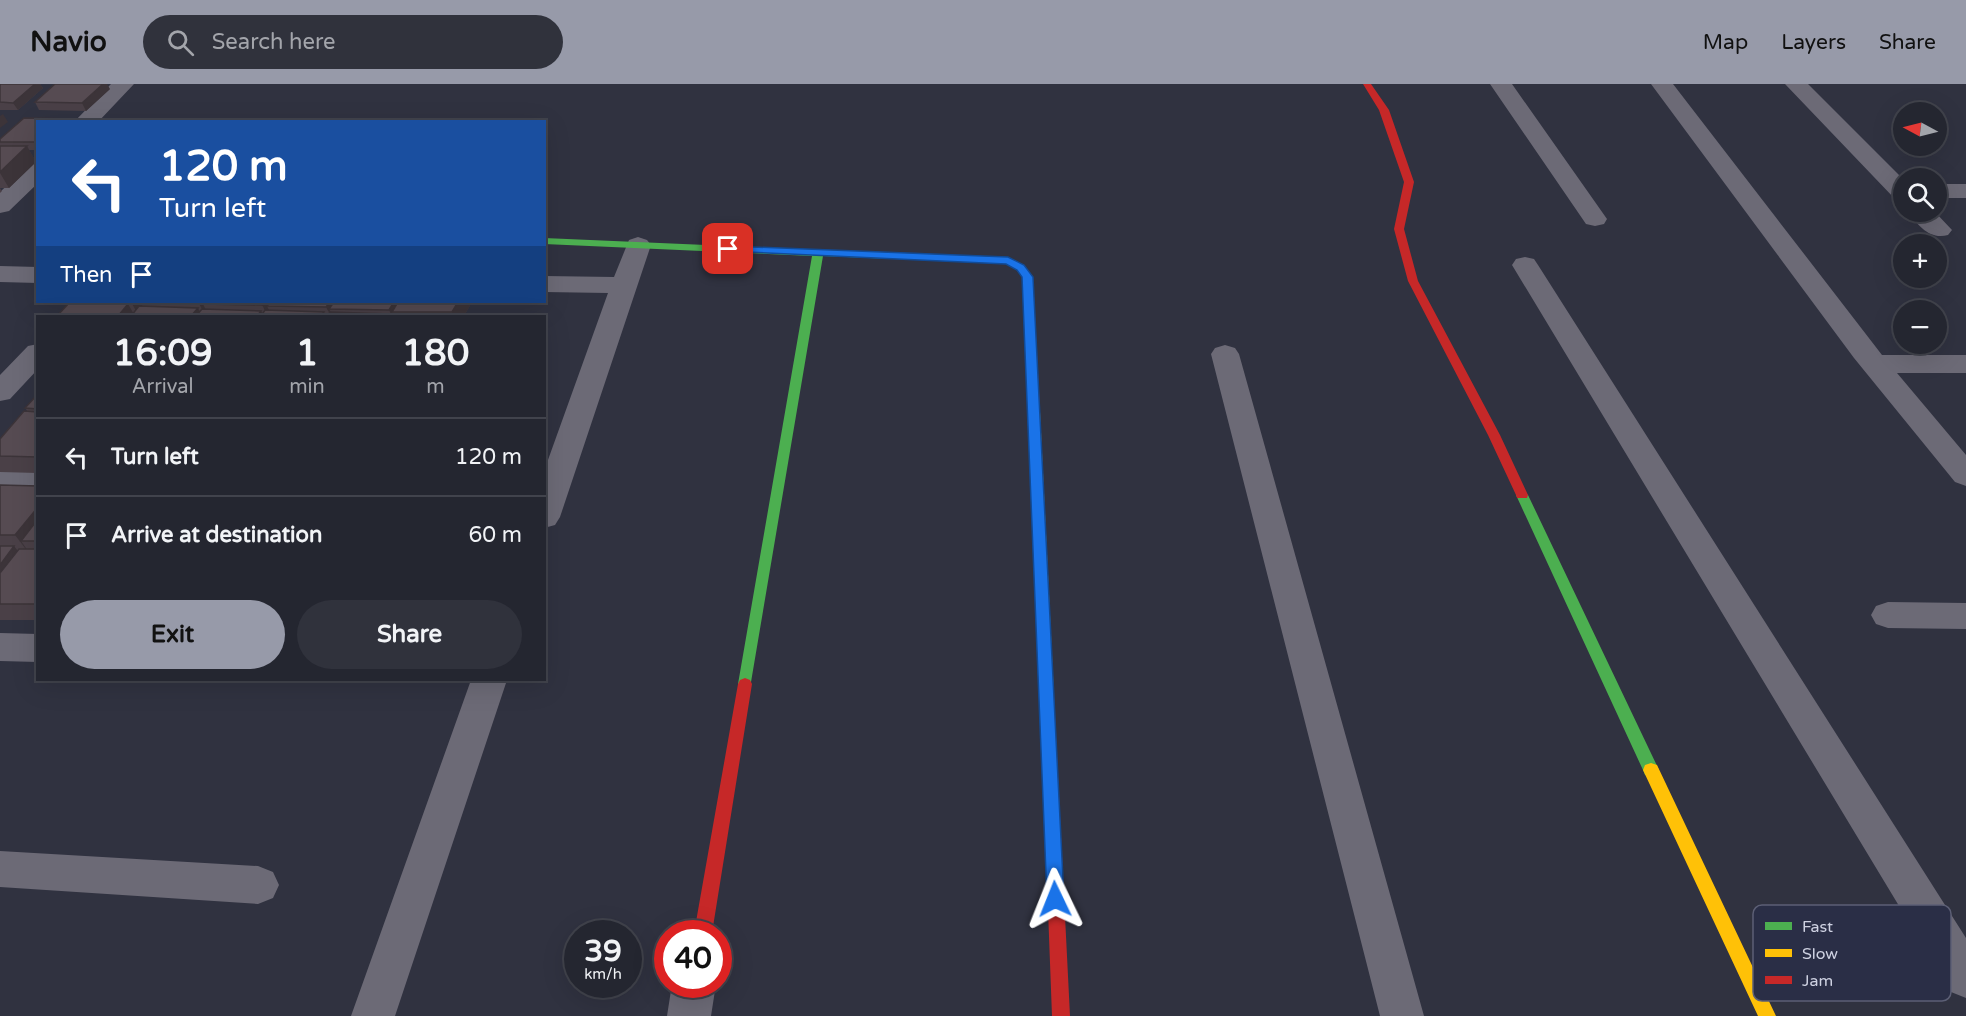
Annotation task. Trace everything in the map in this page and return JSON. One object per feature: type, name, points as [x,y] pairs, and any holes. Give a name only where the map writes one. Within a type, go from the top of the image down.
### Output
[{"type":"street","points":[[87,120],[123,84]]},
{"type":"street","points":[[1367,84],[1384,110],[1409,182],[1399,229],[1413,281],[1494,435],[1753,986]]},
{"type":"street","points":[[1501,84],[1595,219]]},
{"type":"street","points":[[1662,84],[1874,364],[1966,475]]},
{"type":"street","points":[[1796,84],[1893,182]]},
{"type":"street","points":[[0,206],[36,171]]},
{"type":"street","points":[[1947,192],[1966,191]]},
{"type":"street","points":[[1931,222],[1939,230]]},
{"type":"street","points":[[546,241],[1008,261],[1020,267],[1028,277],[1060,1016]]},
{"type":"street","points":[[546,511],[638,245]]},
{"type":"street","points":[[705,920],[818,253]]},
{"type":"street","points":[[1525,265],[1921,905]]},
{"type":"street","points":[[0,274],[36,275]]},
{"type":"street","points":[[546,284],[624,285]]},
{"type":"street","points":[[1225,354],[1402,1016]]},
{"type":"street","points":[[0,392],[34,358]]},
{"type":"street","points":[[1874,364],[1966,364]]},
{"type":"street","points":[[0,477],[36,479]]},
{"type":"street","points":[[1888,615],[1966,616]]},
{"type":"street","points":[[0,647],[36,648]]},
{"type":"street","points":[[373,1016],[489,681]]},
{"type":"street","points":[[0,869],[258,885]]},
{"type":"street","points":[[1951,953],[1966,977]]},
{"type":"street","points":[[689,1016],[692,998]]},
{"type":"street","points":[[1760,1001],[1767,1016]]},
{"type":"building","points":[[0,84],[35,84],[13,103],[0,102]]},
{"type":"building","points":[[55,84],[103,84],[82,103],[35,102]]},
{"type":"building","points":[[24,118],[72,119],[36,120],[36,142],[0,142],[0,139]]},
{"type":"building","points":[[0,146],[27,146],[0,172]]},
{"type":"building","points":[[69,303],[128,304],[119,315],[58,315]]},
{"type":"building","points":[[204,303],[264,303],[262,305]]},
{"type":"building","points":[[269,303],[329,303],[326,307],[267,306]]},
{"type":"building","points":[[333,303],[393,303],[389,310],[329,309]]},
{"type":"building","points":[[397,303],[457,303],[452,312],[392,312]]},
{"type":"building","points":[[139,306],[198,308],[192,315],[132,315]]},
{"type":"building","points":[[202,309],[261,311],[258,315],[197,315]]},
{"type":"building","points":[[265,310],[324,312],[322,315],[262,315]]},
{"type":"building","points":[[330,312],[389,314],[388,315],[328,315]]},
{"type":"building","points":[[392,314],[452,315],[392,315]]},
{"type":"building","points":[[36,396],[36,409],[25,408]]},
{"type":"building","points":[[24,411],[36,412],[36,457],[0,456],[0,439]]},
{"type":"building","points":[[0,485],[36,486],[36,509],[15,535],[0,535]]},
{"type":"building","points":[[36,522],[36,541],[21,541]]},
{"type":"building","points":[[0,546],[14,546],[0,565]]},
{"type":"building","points":[[19,549],[36,549],[36,604],[0,604],[0,573]]},
{"type":"traffic: fast","points":[[546,241],[892,256]]},
{"type":"traffic: fast","points":[[745,684],[818,253]]},
{"type":"traffic: fast","points":[[1522,495],[1651,770]]},
{"type":"traffic: slow","points":[[1034,412],[1047,696]]},
{"type":"traffic: slow","points":[[1651,770],[1753,986]]},
{"type":"traffic: slow","points":[[1760,1001],[1767,1016]]},
{"type":"traffic: jam","points":[[1367,84],[1384,110],[1409,182],[1399,229],[1413,281],[1494,435],[1522,495]]},
{"type":"traffic: jam","points":[[892,256],[1008,261],[1020,267],[1028,277],[1034,412]]},
{"type":"traffic: jam","points":[[705,920],[745,684]]},
{"type":"traffic: jam","points":[[1047,696],[1061,1016]]},
{"type":"route","points":[[728,249],[1008,261],[1020,267],[1028,277],[1055,899]]}]
